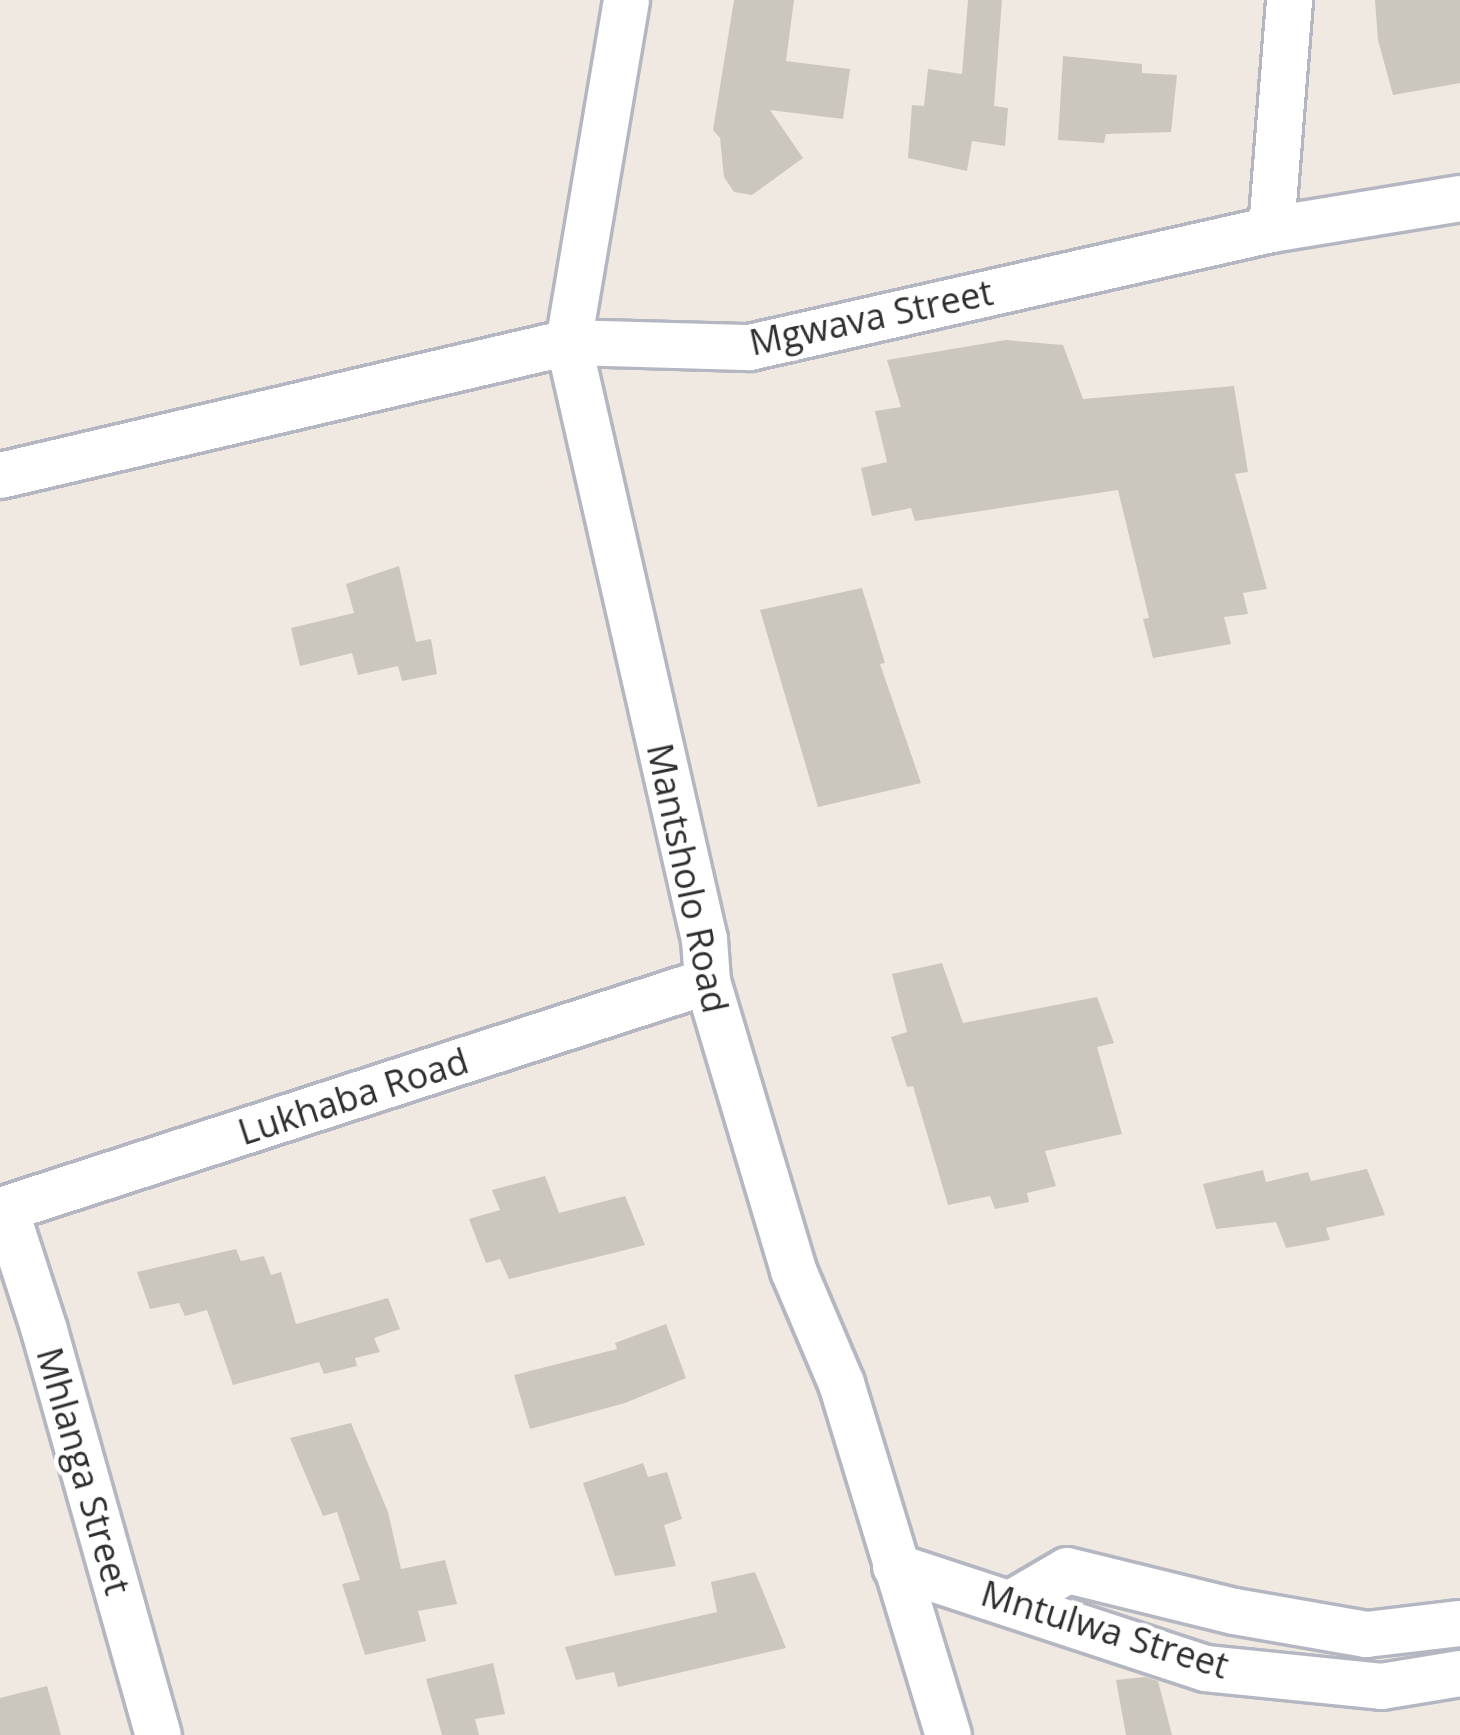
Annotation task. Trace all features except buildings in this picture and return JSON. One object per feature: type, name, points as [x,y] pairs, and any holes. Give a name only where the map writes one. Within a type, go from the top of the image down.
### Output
[{"type":"street","name":"Mantsholo Road","points":[[626,0],[568,342],[704,939],[706,981],[794,1270],[842,1383],[948,1735]]},
{"type":"street","points":[[1271,229],[1288,0]]},
{"type":"street","name":"Mgwava Street","points":[[0,475],[568,342],[749,347],[1271,229],[1460,198]]},
{"type":"street","name":"Lukhaba Road","points":[[2,1209],[706,981]]},
{"type":"street","name":"Mhlanga Street","points":[[2,1209],[158,1735]]},
{"type":"street","name":"Mntulwa Street","points":[[895,1566],[1014,1601],[1205,1668],[1382,1686],[1460,1673]]},
{"type":"street","points":[[1014,1601],[1067,1570],[1234,1610],[1366,1634],[1460,1623]]}]
